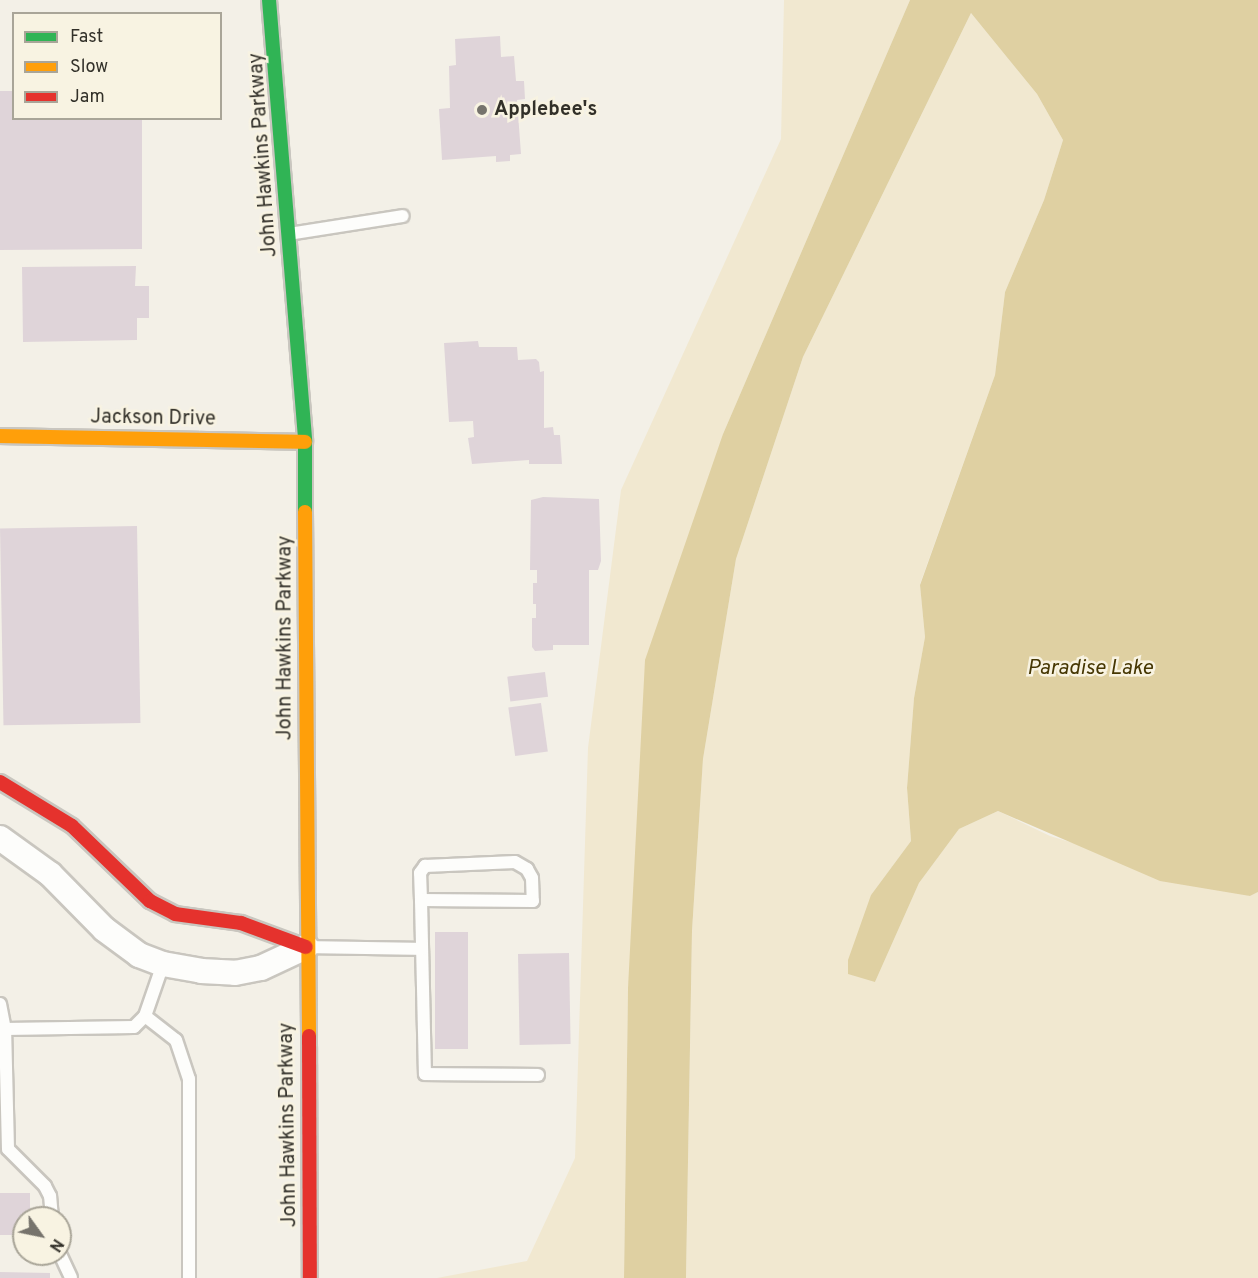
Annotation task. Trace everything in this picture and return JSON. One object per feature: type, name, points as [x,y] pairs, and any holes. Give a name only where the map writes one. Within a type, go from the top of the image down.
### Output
[{"type":"main road","name":"John Hawkins Parkway","points":[[269,0],[305,442],[306,947],[310,1278]]},
{"type":"main road","name":"Jackson Drive","points":[[0,436],[305,442]]},
{"type":"main road","points":[[0,782],[72,826],[150,901],[195,919],[241,922],[306,947]]},
{"type":"street","points":[[0,838],[50,874],[104,929],[140,955],[163,964],[201,971],[236,973],[261,968],[306,947]]},
{"type":"lane","points":[[289,234],[403,216]]},
{"type":"lane","points":[[421,900],[533,901],[532,878],[515,862],[425,866],[420,873],[425,1074],[538,1075]]},
{"type":"lane","points":[[306,947],[422,949]]},
{"type":"lane","points":[[5,1029],[105,1030],[134,1027],[145,1016],[163,964]]},
{"type":"lane","points":[[0,1004],[5,1029],[8,1149],[45,1186],[51,1196],[51,1206]]},
{"type":"lane","points":[[145,1016],[176,1040],[189,1079],[189,1278]]},
{"type":"shaded area","points":[[784,0],[910,0],[723,434],[628,988],[624,1278],[437,1278],[527,1261],[575,1158],[588,748],[621,490],[781,139]]},
{"type":"shaded area","points":[[971,13],[1037,94],[1063,140],[1044,200],[1005,292],[995,375],[920,584],[925,637],[914,698],[907,788],[911,841],[871,895],[875,982],[919,883],[959,829],[998,811],[1050,836],[1250,896],[1258,892],[1258,1278],[686,1278],[692,931],[703,759],[736,559],[803,357]]},
{"type":"water","name":"Paradise Lake","points":[[910,0],[1258,0],[1258,892],[1250,896],[1160,881],[998,811],[959,829],[919,883],[875,982],[848,974],[848,960],[871,895],[911,841],[907,788],[914,698],[925,637],[920,585],[995,375],[1005,292],[1044,200],[1063,140],[1037,94],[971,13],[803,357],[736,559],[703,759],[692,931],[686,1278],[624,1278],[628,988],[645,660],[723,434]]},
{"type":"building","points":[[500,36],[501,57],[514,56],[516,81],[524,81],[525,99],[517,100],[521,154],[510,155],[510,161],[496,162],[496,156],[442,160],[439,109],[450,108],[449,66],[456,65],[455,39]]},
{"type":"building","points":[[0,91],[12,91],[12,120],[142,120],[142,249],[0,250]]},
{"type":"building","points":[[136,266],[135,286],[149,286],[149,318],[137,318],[137,340],[23,342],[22,267]]},
{"type":"building","points":[[478,341],[479,347],[517,347],[518,360],[536,359],[539,362],[540,372],[544,371],[544,428],[553,427],[554,435],[560,435],[562,464],[529,464],[529,460],[472,464],[468,438],[474,437],[473,421],[449,422],[444,343]]},
{"type":"building","points":[[543,497],[599,499],[601,561],[598,570],[589,570],[589,645],[553,645],[553,650],[535,651],[532,647],[532,618],[536,618],[533,583],[537,583],[537,570],[530,570],[531,500]]},
{"type":"building","points":[[137,526],[140,723],[3,725],[0,528]]},
{"type":"building","points":[[545,672],[548,697],[510,701],[507,677]]},
{"type":"building","points":[[541,703],[548,752],[515,756],[508,708]]},
{"type":"building","points":[[435,932],[468,932],[468,1049],[435,1049]]},
{"type":"building","points":[[569,953],[571,1044],[520,1045],[518,954]]},
{"type":"building","points":[[0,1193],[30,1193],[30,1206],[12,1206],[12,1235],[0,1235]]},
{"type":"building","points":[[0,1272],[50,1273],[50,1278],[0,1278]]},
{"type":"traffic: fast","points":[[269,0],[305,442],[305,512]]},
{"type":"traffic: slow","points":[[0,436],[305,442]]},
{"type":"traffic: slow","points":[[305,512],[309,1036]]},
{"type":"traffic: jam","points":[[0,782],[72,826],[150,901],[175,914],[241,923],[306,947]]},
{"type":"traffic: jam","points":[[309,1036],[310,1278]]},
{"type":"place","name":"Applebee's","points":[[482,110]]}]
